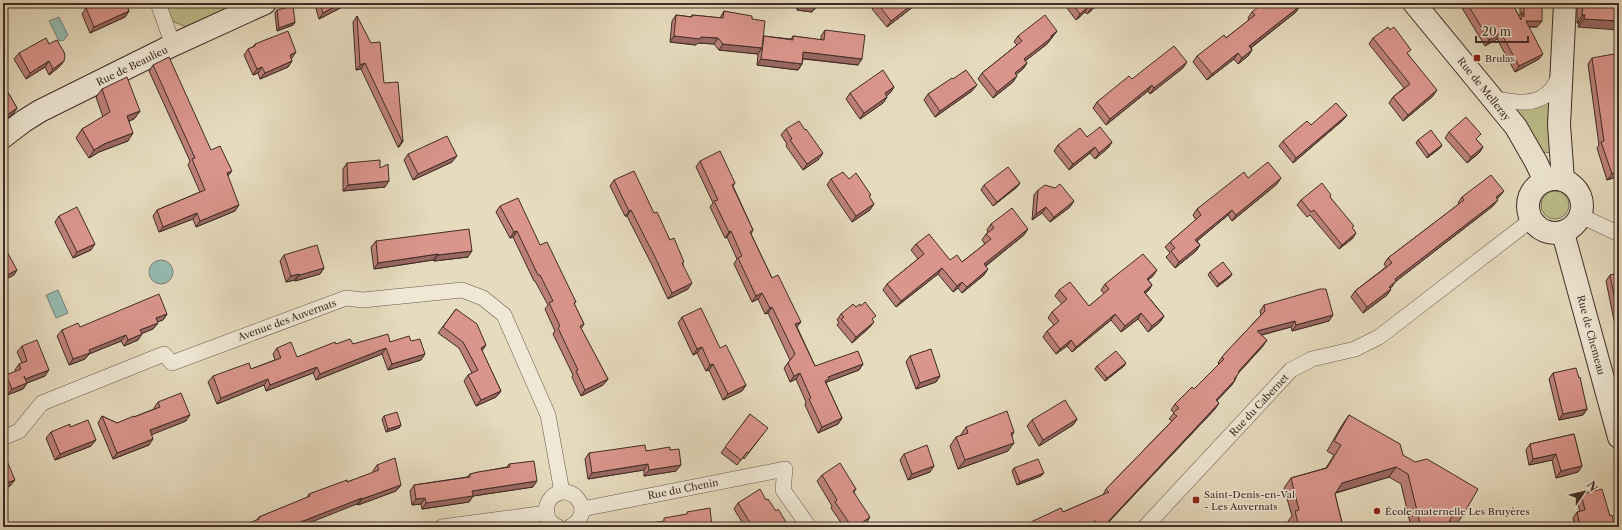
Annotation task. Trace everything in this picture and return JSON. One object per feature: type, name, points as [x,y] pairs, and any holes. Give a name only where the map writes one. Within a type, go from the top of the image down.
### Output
[{"type":"street","points":[[158,3],[173,45]]},
{"type":"street","name":"Rue de Beaulieu","points":[[3,138],[24,121],[40,111],[173,45],[265,3]]},
{"type":"street","name":"Rue de Melleray","points":[[1414,3],[1516,127],[1536,162],[1554,180]]},
{"type":"street","points":[[1554,180],[1559,125],[1565,3]]},
{"type":"street","points":[[1492,98],[1520,103],[1537,100],[1551,90],[1562,73]]},
{"type":"street","points":[[1554,180],[1571,184],[1578,190],[1582,198],[1583,207],[1581,216],[1572,228],[1563,233],[1555,234],[1541,230],[1531,220],[1528,210],[1528,202],[1531,193],[1537,186],[1554,180]]},
{"type":"street","points":[[1581,216],[1619,234]]},
{"type":"street","name":"Rue du Cabernet","points":[[1145,527],[1291,370],[1312,359],[1355,349],[1379,337],[1531,220]]},
{"type":"street","name":"Rue de Chemeau","points":[[1563,233],[1572,261],[1619,437]]},
{"type":"street","name":"Avenue des Auvernats","points":[[3,438],[19,431],[42,403],[164,354],[172,363],[346,298],[363,300],[462,290],[483,298],[504,315],[548,415],[562,492]]},
{"type":"street","name":"Rue du Chenin","points":[[582,509],[785,469],[783,490],[809,527]]},
{"type":"street","points":[[558,527],[549,521],[546,513],[548,503],[551,498],[562,492],[574,495],[578,498],[582,509],[579,520],[570,527]]},
{"type":"street","points":[[442,527],[546,513]]},
{"type":"green space","points":[[164,3],[238,3],[186,27],[172,21]]},
{"type":"green space","points":[[1554,95],[1557,153],[1541,152],[1513,109]]},
{"type":"green space","points":[[1555,191],[1565,195],[1569,205],[1565,215],[1555,219],[1545,215],[1541,205],[1545,195]]},
{"type":"water","points":[[59,17],[68,35],[63,41],[59,41],[49,21]]},
{"type":"water","points":[[161,260],[169,264],[173,272],[169,280],[161,284],[153,280],[149,272],[153,264]]},
{"type":"water","points":[[58,290],[68,313],[56,318],[46,295]]},
{"type":"building","points":[[96,3],[126,3],[129,11],[94,27],[86,8]]},
{"type":"building","points":[[320,3],[342,3],[323,13]]},
{"type":"building","points":[[816,3],[816,6],[801,4]]},
{"type":"building","points":[[877,3],[914,3],[891,21]]},
{"type":"building","points":[[1072,3],[1097,3],[1091,8],[1089,6],[1080,14]]},
{"type":"building","points":[[1263,3],[1298,3],[1300,6],[1249,46],[1252,50],[1242,58],[1238,53],[1212,74],[1197,56],[1224,35],[1226,38],[1255,15],[1252,12]]},
{"type":"building","points":[[1467,3],[1512,3],[1521,20],[1522,12],[1524,17],[1524,3],[1542,3],[1542,21],[1526,21],[1543,54],[1519,66],[1501,33],[1489,40]]},
{"type":"building","points":[[1583,3],[1619,3],[1619,21],[1584,19],[1585,15],[1582,15]]},
{"type":"building","points":[[293,6],[295,22],[279,28],[277,10]]},
{"type":"building","points":[[724,11],[752,16],[752,19],[765,21],[762,48],[723,44],[718,38],[701,37],[700,39],[674,36],[676,15],[723,18]]},
{"type":"building","points":[[1045,15],[1057,31],[1051,36],[1051,38],[1024,59],[1027,63],[1015,73],[1017,76],[997,92],[982,73],[1022,41],[1018,36]]},
{"type":"building","points":[[357,16],[371,43],[380,42],[384,83],[398,82],[403,141],[365,63],[360,65]]},
{"type":"building","points":[[1388,27],[1390,30],[1394,27],[1411,50],[1407,53],[1437,90],[1408,115],[1393,97],[1410,84],[1373,38]]},
{"type":"building","points":[[825,30],[865,35],[862,59],[803,52],[802,64],[761,59],[764,36],[793,40],[793,36],[824,40]]},
{"type":"building","points":[[288,31],[296,52],[290,55],[292,61],[265,73],[262,67],[257,69],[248,49],[255,46],[255,44]]},
{"type":"building","points":[[46,38],[49,44],[57,40],[64,52],[64,61],[53,69],[49,61],[30,73],[19,53]]},
{"type":"building","points":[[1174,46],[1187,62],[1154,88],[1152,85],[1110,119],[1097,102],[1129,76],[1132,79]]},
{"type":"building","points":[[1614,54],[1619,89],[1619,119],[1617,119],[1619,125],[1619,171],[1612,174],[1601,142],[1604,141],[1592,58]]},
{"type":"building","points":[[169,57],[211,150],[220,146],[232,171],[227,173],[239,205],[200,221],[197,213],[163,227],[157,210],[205,190],[192,159],[195,158],[153,65]]},
{"type":"building","points":[[883,70],[894,87],[885,93],[887,97],[864,113],[850,93]]},
{"type":"building","points":[[966,70],[977,85],[940,111],[928,94]]},
{"type":"building","points":[[127,77],[140,111],[127,116],[133,133],[104,144],[94,150],[82,129],[110,112],[102,89]]},
{"type":"building","points":[[3,84],[17,108],[6,116],[3,112]]},
{"type":"building","points":[[1336,103],[1347,115],[1296,158],[1283,141],[1307,121],[1311,125]]},
{"type":"building","points":[[1466,117],[1481,134],[1476,139],[1483,147],[1471,157],[1449,132]]},
{"type":"building","points":[[799,121],[823,153],[807,164],[790,140],[792,139],[786,129]]},
{"type":"building","points":[[1100,127],[1112,142],[1099,153],[1095,147],[1073,164],[1058,145],[1080,128],[1087,137]]},
{"type":"building","points":[[1431,130],[1442,145],[1429,155],[1418,140]]},
{"type":"building","points":[[447,136],[457,156],[418,174],[408,154]]},
{"type":"building","points":[[720,151],[735,183],[732,185],[753,230],[750,232],[772,278],[778,275],[801,322],[795,324],[815,366],[858,351],[863,364],[828,377],[829,379],[825,381],[842,418],[822,427],[809,399],[811,398],[800,373],[794,376],[788,363],[795,354],[772,307],[770,308],[762,293],[756,296],[738,258],[742,256],[731,231],[729,232],[714,201],[718,200],[700,161]]},
{"type":"building","points":[[380,160],[380,168],[388,164],[389,181],[348,185],[347,163]]},
{"type":"building","points":[[1268,162],[1281,178],[1236,215],[1232,210],[1195,240],[1200,245],[1179,262],[1171,251],[1175,248],[1170,242],[1201,215],[1197,209],[1244,172],[1248,178]]},
{"type":"building","points":[[1008,167],[1020,183],[997,202],[984,185]]},
{"type":"building","points":[[634,171],[654,213],[657,212],[670,240],[674,238],[684,262],[682,263],[692,283],[672,293],[631,210],[629,211],[614,180]]},
{"type":"building","points":[[843,172],[849,179],[856,173],[871,195],[869,196],[874,204],[856,216],[831,179]]},
{"type":"building","points":[[1491,175],[1504,191],[1496,197],[1498,200],[1395,279],[1396,281],[1389,287],[1391,289],[1367,307],[1355,291],[1392,263],[1388,258],[1464,200],[1462,197]]},
{"type":"building","points":[[1322,183],[1331,195],[1330,197],[1354,226],[1352,227],[1356,233],[1342,245],[1314,210],[1311,212],[1301,200]]},
{"type":"building","points":[[1060,184],[1074,201],[1054,217],[1046,207],[1036,214],[1038,190],[1045,185],[1055,188]]},
{"type":"building","points":[[518,198],[540,245],[547,242],[576,302],[574,303],[584,324],[580,326],[608,379],[585,390],[576,371],[578,370],[558,328],[560,326],[549,303],[553,301],[540,275],[538,275],[517,231],[514,232],[500,206]]},
{"type":"building","points":[[77,207],[95,244],[77,252],[59,216]]},
{"type":"building","points":[[1012,208],[1028,229],[984,264],[988,269],[967,287],[962,282],[957,286],[942,268],[901,301],[887,284],[924,254],[916,244],[929,234],[950,260],[957,255],[962,262],[991,239],[986,234],[994,228],[991,224]]},
{"type":"building","points":[[469,229],[472,251],[438,254],[378,263],[376,241]]},
{"type":"building","points":[[317,245],[324,268],[291,276],[284,255]]},
{"type":"building","points":[[4,246],[17,270],[3,277],[3,247]]},
{"type":"building","points":[[1143,254],[1157,270],[1147,279],[1152,285],[1144,292],[1164,316],[1152,326],[1141,313],[1125,326],[1115,314],[1076,347],[1071,340],[1060,349],[1047,331],[1059,321],[1052,312],[1067,299],[1059,290],[1070,282],[1089,306],[1109,289],[1105,284]]},
{"type":"building","points":[[1223,262],[1232,274],[1219,284],[1210,272]]},
{"type":"building","points":[[1619,273],[1619,320],[1610,275]]},
{"type":"building","points":[[1320,289],[1326,289],[1333,315],[1296,325],[1295,321],[1257,331],[1267,340],[1238,372],[1239,373],[1234,379],[1235,380],[1216,400],[1219,403],[1103,527],[1098,527],[1096,521],[1082,527],[1025,527],[1033,521],[1061,508],[1063,512],[1109,492],[1106,489],[1177,416],[1173,413],[1179,408],[1175,404],[1192,387],[1194,389],[1224,359],[1222,357],[1265,311],[1264,305]]},
{"type":"building","points":[[159,294],[167,314],[156,318],[158,323],[140,330],[142,334],[128,340],[126,335],[89,350],[90,353],[73,359],[62,330],[78,323],[80,327]]},
{"type":"building","points":[[865,302],[876,316],[872,319],[874,322],[856,337],[841,319],[844,317],[841,314],[853,304],[856,307],[860,304],[861,306]]},
{"type":"building","points":[[701,308],[720,348],[726,345],[746,385],[728,394],[713,364],[710,365],[702,347],[697,349],[682,317]]},
{"type":"building","points":[[456,309],[477,324],[486,345],[481,348],[501,391],[481,400],[468,375],[478,370],[463,342],[443,327]]},
{"type":"building","points":[[388,334],[390,342],[409,336],[411,341],[420,339],[425,354],[392,364],[386,348],[320,374],[317,367],[270,385],[268,379],[221,398],[213,376],[249,363],[251,369],[281,358],[277,348],[291,342],[297,357],[335,342],[336,344],[350,339],[353,344]]},
{"type":"building","points":[[37,340],[49,370],[25,379],[27,383],[12,389],[6,375],[21,369],[19,364],[27,361],[22,346]]},
{"type":"building","points":[[931,349],[940,376],[920,383],[910,356]]},
{"type":"building","points":[[1116,351],[1126,363],[1107,378],[1097,366]]},
{"type":"building","points":[[1576,368],[1579,378],[1580,377],[1587,409],[1563,414],[1553,373]]},
{"type":"building","points":[[181,393],[190,415],[150,430],[153,439],[117,453],[102,416],[117,423],[160,407],[158,402]]},
{"type":"building","points":[[1065,400],[1077,419],[1043,440],[1032,420]]},
{"type":"building","points":[[1007,411],[1014,432],[1011,433],[1014,443],[965,460],[956,437],[968,433],[966,427]]},
{"type":"building","points":[[397,412],[401,425],[388,429],[384,416]]},
{"type":"building","points":[[750,414],[768,428],[741,460],[725,447]]},
{"type":"building","points":[[1349,415],[1400,444],[1403,455],[1415,462],[1427,459],[1478,489],[1463,515],[1456,510],[1446,527],[1421,527],[1408,474],[1396,467],[1342,483],[1335,494],[1343,527],[1299,527],[1295,511],[1299,510],[1291,478],[1327,468],[1341,445],[1334,441]]},
{"type":"building","points":[[88,420],[96,440],[60,454],[51,432],[70,424],[70,427]]},
{"type":"building","points":[[1574,434],[1582,466],[1561,471],[1556,454],[1533,459],[1530,444]]},
{"type":"building","points":[[645,445],[646,451],[670,447],[670,450],[679,449],[681,465],[649,470],[648,464],[592,473],[589,453]]},
{"type":"building","points":[[927,445],[934,466],[912,474],[904,454]]},
{"type":"building","points":[[395,458],[401,485],[362,498],[298,523],[299,526],[296,527],[239,527],[310,496],[309,494],[379,470],[377,465]]},
{"type":"building","points":[[1038,459],[1044,473],[1020,482],[1014,468]]},
{"type":"building","points":[[7,461],[15,480],[3,484],[3,462]]},
{"type":"building","points":[[534,461],[537,481],[472,491],[473,496],[426,503],[425,498],[416,499],[414,485],[470,477],[470,474],[478,472],[510,467],[509,464]]},
{"type":"building","points":[[840,463],[856,489],[853,491],[870,517],[856,527],[852,527],[835,502],[837,500],[822,475]]},
{"type":"building","points":[[760,489],[766,500],[768,499],[776,511],[778,509],[789,527],[752,526],[738,503]]},
{"type":"building","points":[[1602,489],[1615,527],[1590,527],[1589,523],[1580,525],[1577,512],[1585,510],[1581,494]]},
{"type":"building","points":[[710,508],[712,527],[624,527],[664,521],[664,518]]},
{"type":"place","name":"Brulas","points":[[1477,58]]},
{"type":"place","name":"Saint-Denis-en-Val - Les Auvernats","points":[[1196,500]]},
{"type":"place","name":"École maternelle Les Bruyères","points":[[1377,511]]}]
